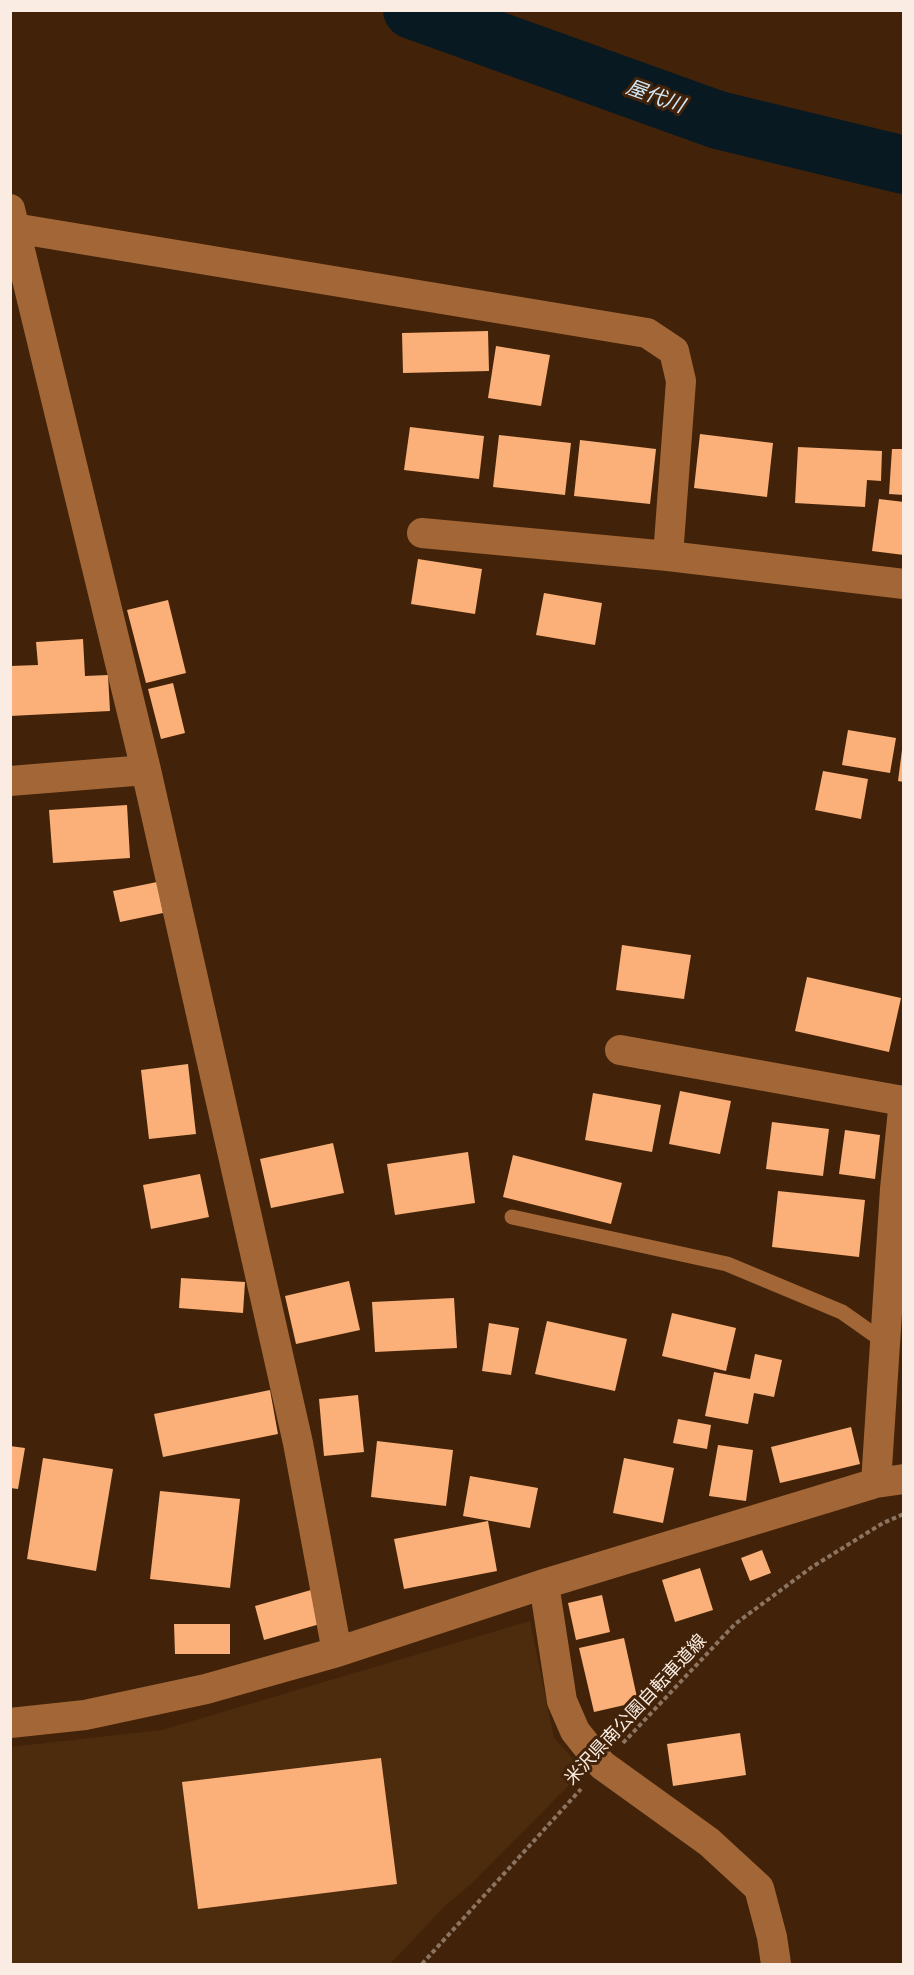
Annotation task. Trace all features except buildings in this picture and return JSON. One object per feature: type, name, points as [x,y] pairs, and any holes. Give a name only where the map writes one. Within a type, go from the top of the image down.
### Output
[{"type":"street","points":[[337,1652],[298,1443],[146,770],[12,218],[648,333],[674,351],[681,381],[668,556]]},
{"type":"street","points":[[422,533],[668,556],[903,584]]},
{"type":"street","points":[[10,782],[146,770]]},
{"type":"street","points":[[10,1723],[85,1715],[184,1694],[337,1652],[544,1584],[890,1481],[886,1344],[903,1100],[620,1050]]},
{"type":"street","points":[[544,1584],[562,1701],[575,1731],[602,1766],[709,1842],[759,1888],[772,1937],[776,1965]]},
{"type":"lane","points":[[512,1217],[727,1264],[842,1312],[886,1344]]},
{"type":"path","name":"米沢県南公園自転車道線","points":[[422,1965],[602,1766],[735,1624],[812,1568],[884,1523],[903,1515]]},
{"type":"shaded area","points":[[530,1621],[554,1738],[576,1762],[577,1771],[572,1782],[471,1884],[446,1905],[390,1964],[11,1964],[10,1747],[162,1730]]},
{"type":"waterway","name":"屋代川","points":[[412,10],[718,120],[904,165]]}]
